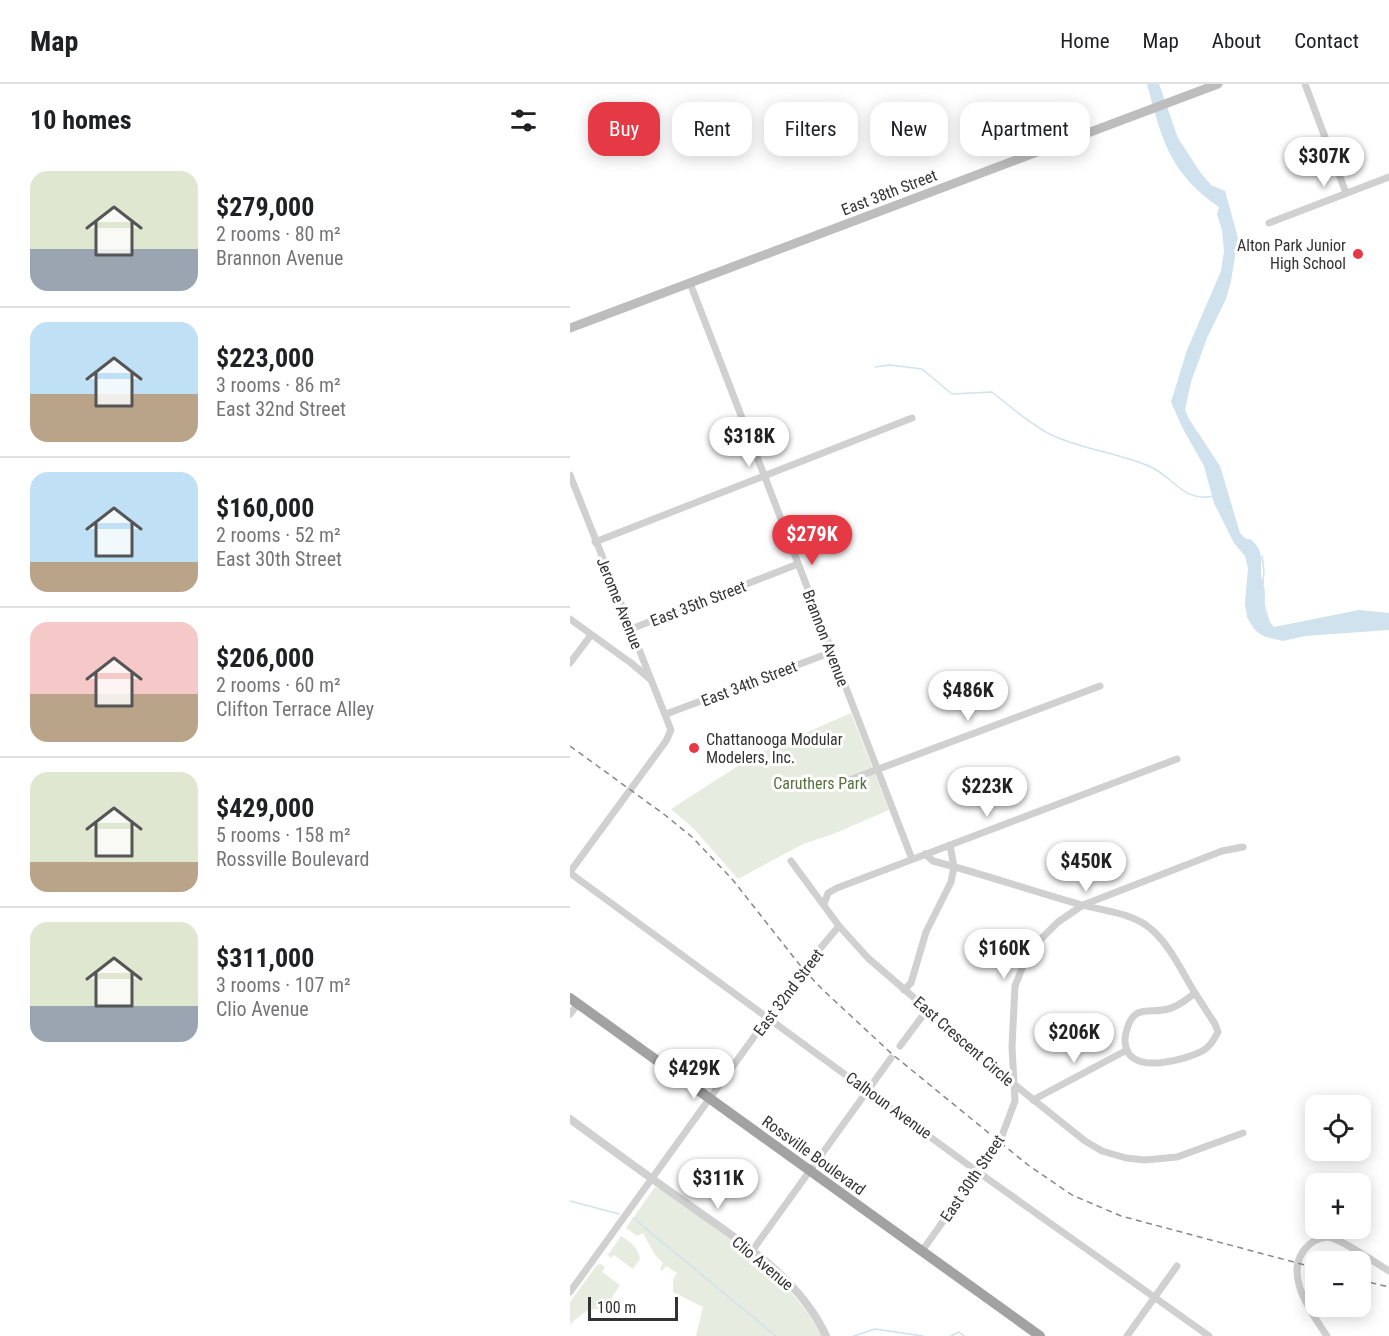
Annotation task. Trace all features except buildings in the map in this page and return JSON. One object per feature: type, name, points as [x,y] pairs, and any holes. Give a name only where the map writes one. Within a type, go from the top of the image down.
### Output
[{"type":"highway","name":"Rossville Boulevard","points":[[574,1001],[1040,1336]]},
{"type":"main road","name":"East 38th Street","points":[[570,328],[1218,84]]},
{"type":"street","points":[[1305,84],[1346,193]]},
{"type":"street","points":[[1269,223],[1389,177]]},
{"type":"street","name":"Brannon Avenue","points":[[690,283],[912,859]]},
{"type":"street","points":[[595,542],[912,418]]},
{"type":"street","name":"Jerome Avenue","points":[[570,475],[671,730],[666,741],[570,873]]},
{"type":"street","name":"East 35th Street","points":[[632,629],[798,564]]},
{"type":"street","points":[[570,619],[652,681]]},
{"type":"street","points":[[570,663],[591,635]]},
{"type":"street","name":"East 34th Street","points":[[666,714],[832,652]]},
{"type":"street","points":[[844,782],[1100,686]]},
{"type":"street","points":[[824,904],[828,894],[837,888],[1177,759]]},
{"type":"street","points":[[904,990],[911,983],[926,932],[951,882],[954,867],[950,845]]},
{"type":"street","name":"East 30th Street","points":[[922,1251],[1000,1141],[1015,1101],[1013,1012],[1015,986],[1029,951],[1058,922],[1083,905],[1222,851],[1244,847]]},
{"type":"street","points":[[925,854],[933,861],[1083,905],[1122,914],[1150,927],[1161,939],[1215,1024],[1218,1032],[1206,1049],[1172,1061],[1144,1064],[1131,1056],[1127,1050],[1125,1035],[1133,1016],[1139,1012],[1168,1010],[1195,993]]},
{"type":"street","name":"East Crescent Circle","points":[[791,861],[839,926],[868,958],[1015,1085],[1085,1141],[1102,1151],[1126,1158],[1145,1160],[1177,1157],[1243,1133]]},
{"type":"street","name":"Calhoun Avenue","points":[[570,873],[978,1172],[1209,1336]]},
{"type":"street","name":"East 32nd Street","points":[[570,1292],[803,969],[839,926]]},
{"type":"street","points":[[570,1014],[574,1001]]},
{"type":"street","points":[[900,1046],[927,1010]]},
{"type":"street","points":[[1033,1100],[1127,1050]]},
{"type":"street","points":[[752,1251],[891,1058]]},
{"type":"street","name":"Clio Avenue","points":[[570,1119],[752,1251],[786,1279],[803,1298],[826,1336]]},
{"type":"street","points":[[1327,1336],[1308,1308],[1298,1286],[1299,1263],[1307,1246],[1313,1241],[1332,1238],[1389,1271]]},
{"type":"street","points":[[1126,1336],[1177,1266]]},
{"type":"green space","name":"Caruthers Park","points":[[851,713],[889,810],[803,844],[738,879],[694,829],[671,809],[755,755]]},
{"type":"green space","points":[[655,1187],[679,1201],[769,1270],[798,1300],[822,1336],[696,1336],[703,1307],[673,1292],[673,1280],[677,1273],[666,1266],[662,1271],[660,1269],[663,1263],[655,1255],[643,1233],[637,1236],[626,1228]]},
{"type":"green space","points":[[621,1236],[633,1245],[639,1255],[640,1259],[633,1269],[614,1255],[611,1258],[608,1255]]},
{"type":"green space","points":[[600,1264],[605,1267],[602,1272],[620,1285],[604,1309],[585,1312],[570,1325],[570,1302]]},
{"type":"water","points":[[1147,84],[1159,84],[1178,138],[1211,185],[1225,191],[1238,238],[1226,299],[1207,338],[1191,382],[1185,410],[1220,466],[1240,533],[1246,539],[1250,539],[1259,550],[1267,617],[1274,627],[1359,610],[1389,613],[1389,630],[1305,636],[1283,641],[1260,634],[1247,617],[1245,603],[1248,568],[1245,556],[1234,543],[1214,503],[1204,466],[1171,402],[1187,350],[1221,271],[1224,251],[1222,230],[1217,214],[1219,207],[1202,194],[1178,167],[1163,138]]},
{"type":"waterway","points":[[875,367],[890,365],[922,369],[952,394],[992,392],[1025,418],[1052,435],[1149,466],[1194,496],[1214,496]]},
{"type":"waterway","points":[[1262,556],[1263,584]]},
{"type":"waterway","points":[[1264,589],[1264,604],[1269,622]]},
{"type":"waterway","points":[[570,1201],[619,1214]]},
{"type":"waterway","points":[[633,1218],[776,1336]]},
{"type":"waterway","points":[[854,1336],[875,1329],[923,1336]]},
{"type":"waterway","points":[[951,1336],[959,1332],[964,1336]]},
{"type":"railway","points":[[570,746],[692,837],[732,879],[803,969],[823,990],[892,1054],[1028,1165],[1072,1195],[1121,1216],[1305,1265]]},
{"type":"railway","points":[[1371,1283],[1389,1287]]},
{"type":"place","name":"Alton Park Junior High School","points":[[1358,254]]},
{"type":"place","name":"Chattanooga Modular Modelers, Inc.","points":[[694,748]]}]
